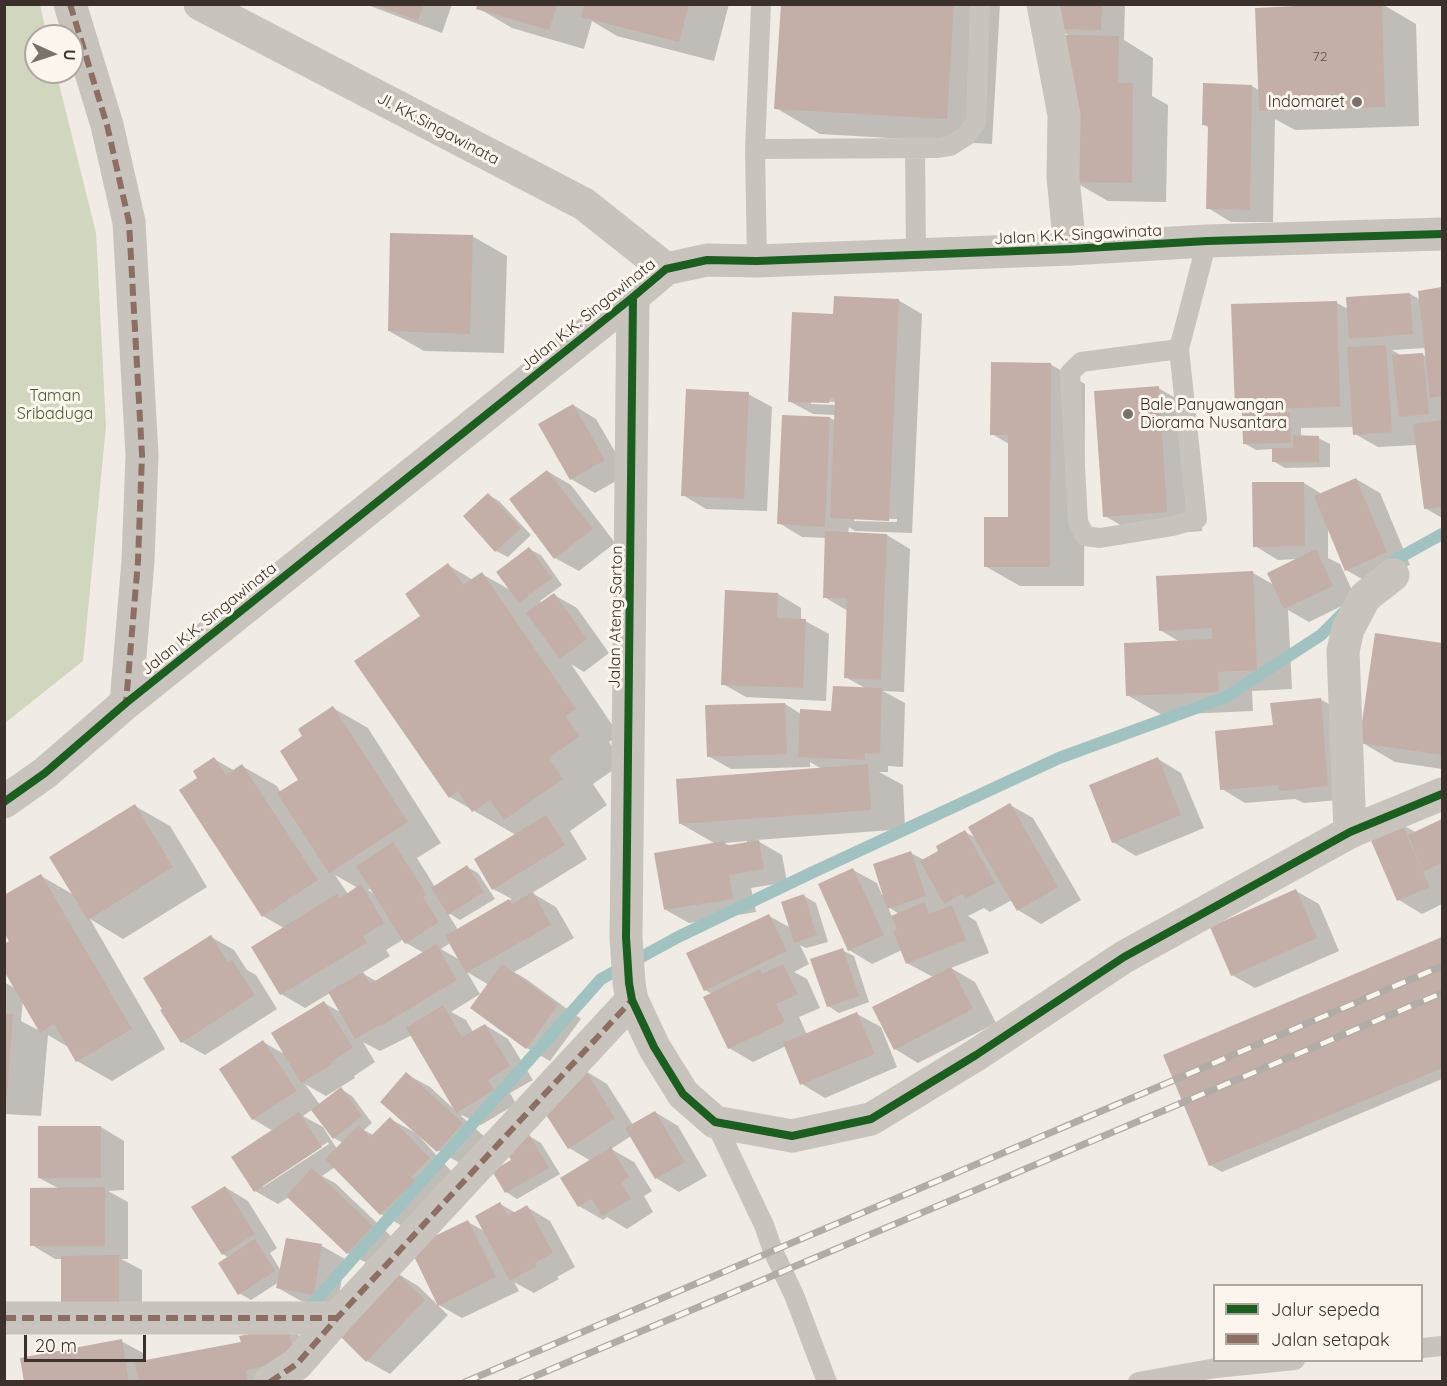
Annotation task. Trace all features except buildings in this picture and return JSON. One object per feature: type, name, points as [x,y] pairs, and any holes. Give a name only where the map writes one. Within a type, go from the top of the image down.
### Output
[{"type":"street","points":[[70,4],[107,125],[129,222],[142,455],[138,561],[126,703]]},
{"type":"street","name":"Jl. KK.Singawinata","points":[[200,4],[584,204],[666,269]]},
{"type":"street","points":[[1043,4],[1064,115],[1063,177],[1070,249]]},
{"type":"street","name":"Jalan K.K. Singawinata","points":[[4,802],[45,773],[126,703],[666,269],[707,260],[757,261],[1070,249],[1207,241],[1443,234]]},
{"type":"street","name":"Jalan Ateng Sarton","points":[[631,992],[626,937],[633,297]]},
{"type":"street","points":[[1350,832],[1343,651],[1348,629],[1365,597],[1393,574]]},
{"type":"street","points":[[270,1382],[297,1364],[631,992],[654,1047],[683,1094],[715,1122],[792,1136],[871,1119],[976,1055],[1124,957],[1350,832],[1443,794]]},
{"type":"street","points":[[4,1318],[337,1318]]},
{"type":"lane","points":[[757,261],[754,149],[761,4]]},
{"type":"lane","points":[[754,149],[938,148],[950,146],[966,136],[976,122],[980,4]]},
{"type":"lane","points":[[915,148],[916,255]]},
{"type":"lane","points":[[1179,349],[1081,362],[1070,373],[1078,522],[1086,536],[1100,538],[1173,526],[1197,519],[1179,349],[1207,241]]},
{"type":"lane","points":[[715,1122],[764,1225],[827,1382]]},
{"type":"lane","points":[[1423,1348],[1443,1346]]},
{"type":"lane","points":[[1138,1382],[1216,1368],[1274,1362]]},
{"type":"green space","name":"Taman Sribaduga","points":[[4,5],[40,5],[44,24],[24,24],[24,84],[59,84],[96,233],[106,426],[83,661],[5,723]]},
{"type":"waterway","points":[[1386,571],[1397,559],[1442,534]]},
{"type":"waterway","points":[[303,1309],[308,1309],[601,979],[678,937],[1059,758],[1226,697],[1321,635],[1344,612]]},
{"type":"railway","points":[[465,1382],[1442,966]]},
{"type":"railway","points":[[521,1382],[1442,993]]},
{"type":"marked path","points":[[70,4],[107,125],[129,222],[142,455],[138,561],[126,703]]},
{"type":"marked path","points":[[270,1382],[297,1364],[632,1000]]},
{"type":"marked path","points":[[4,1318],[337,1318]]},
{"type":"cycle path","points":[[4,802],[45,773],[126,703],[666,269],[707,260],[757,261],[1070,249],[1207,241],[1442,234]]},
{"type":"cycle path","points":[[633,297],[626,937],[629,983],[632,1000],[654,1047],[683,1094],[715,1122],[792,1136],[871,1119],[976,1055],[1124,957],[1350,832],[1442,794]]},
{"type":"place","name":"Indomaret","points":[[1357,102]]},
{"type":"place","name":"Bale Panyawangan Diorama Nusantara","points":[[1128,414]]}]
